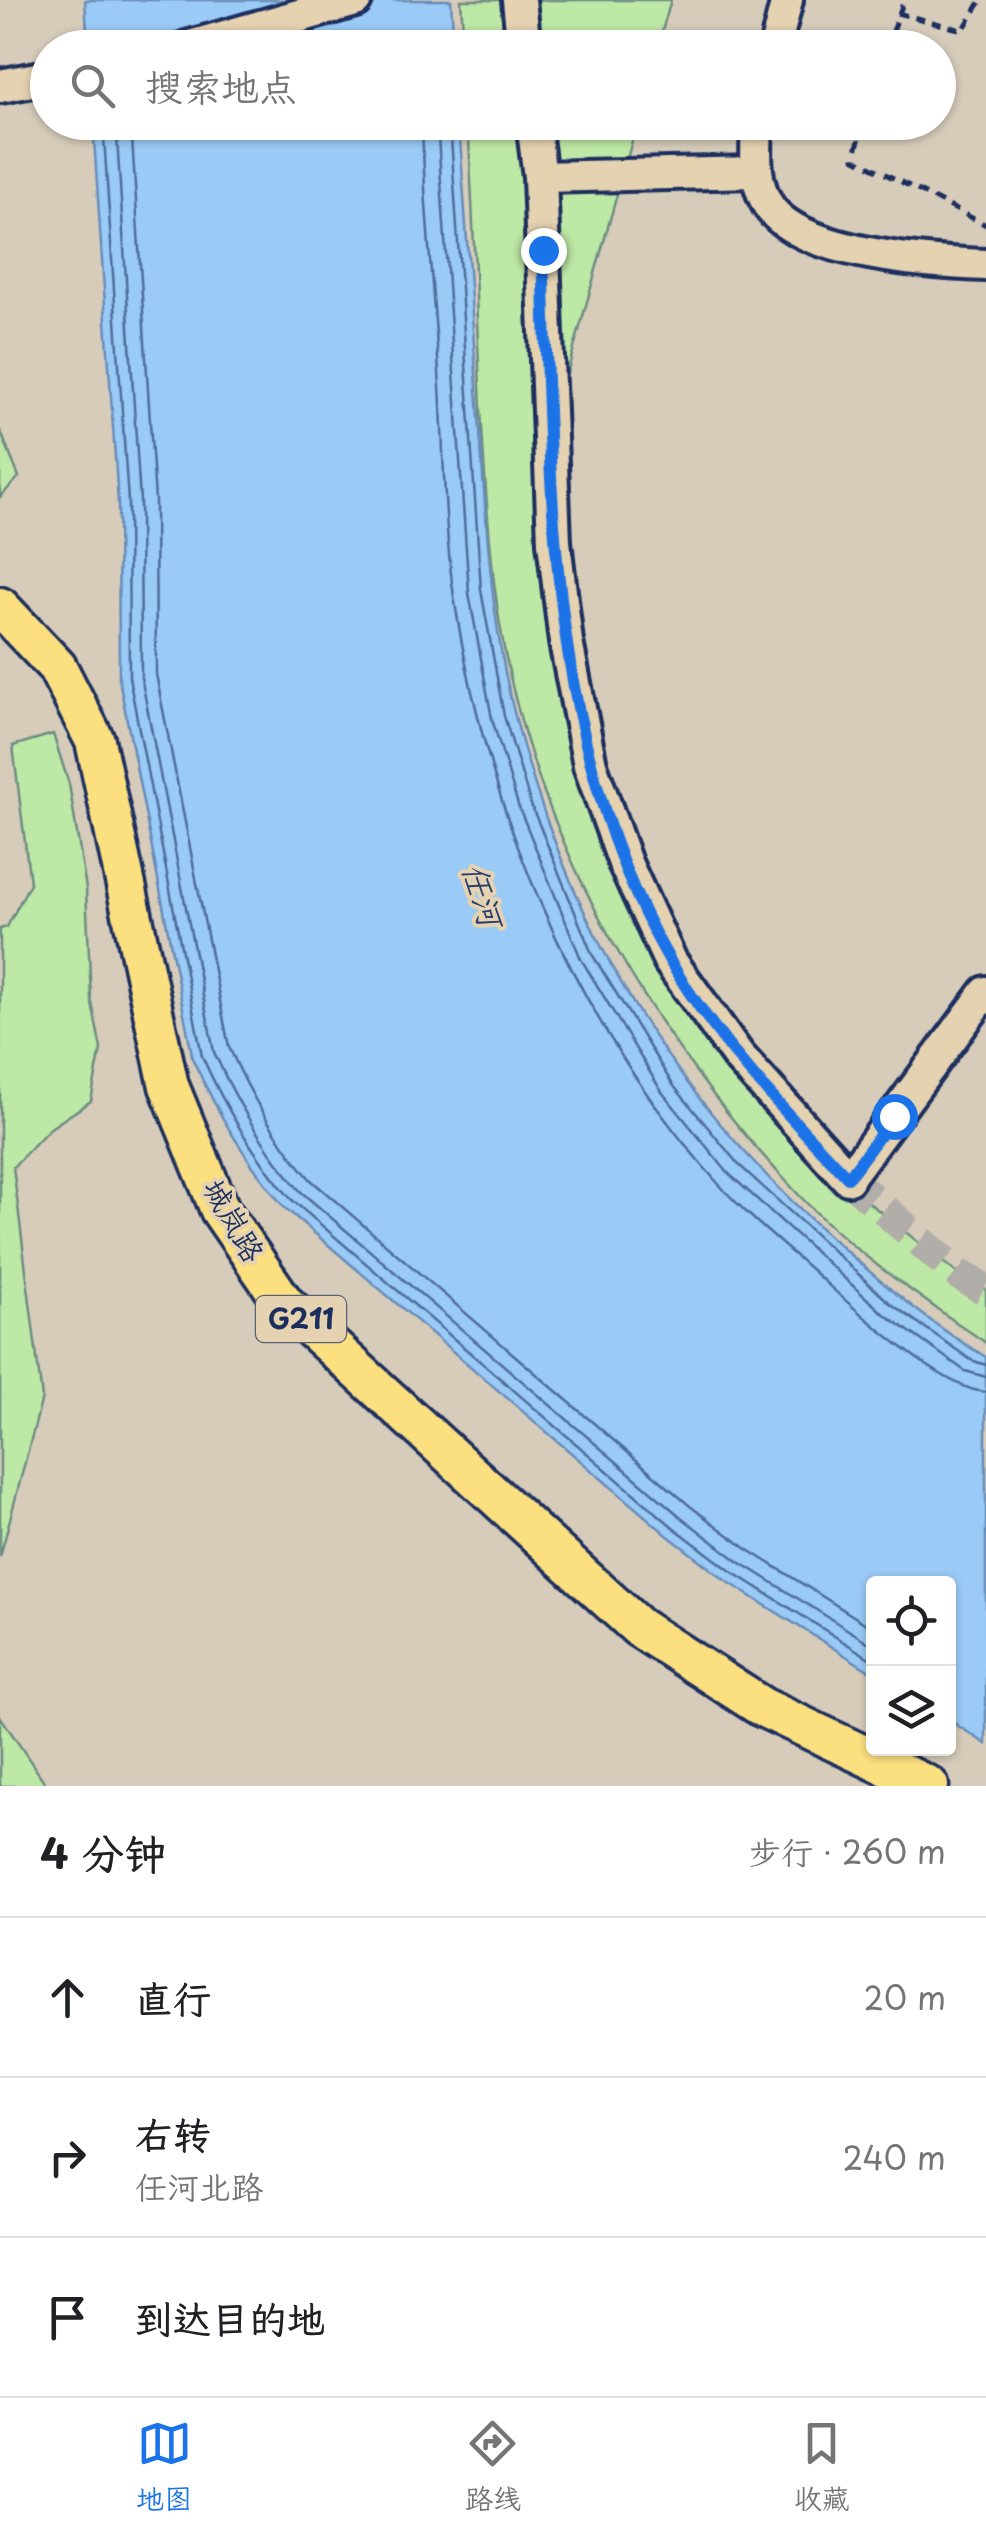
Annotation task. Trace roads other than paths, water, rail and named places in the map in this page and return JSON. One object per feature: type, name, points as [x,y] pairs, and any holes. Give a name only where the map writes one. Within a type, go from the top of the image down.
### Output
[{"type":"highway","name":"城岚路","points":[[0,608],[57,667],[95,741],[168,1086],[220,1210],[284,1304],[638,1627],[762,1707],[929,1786]]},
{"type":"main road","points":[[249,30],[354,0]]},
{"type":"main road","points":[[519,0],[522,30]]},
{"type":"main road","points":[[0,86],[30,80]]},
{"type":"main road","points":[[536,140],[554,542],[566,642],[590,765],[625,863],[670,961],[740,1057],[848,1178]]},
{"type":"street","points":[[778,30],[786,0]]},
{"type":"street","points":[[757,140],[756,172],[769,208],[800,231],[844,247],[935,263],[986,265]]},
{"type":"street","points":[[540,178],[756,172]]},
{"type":"street","points":[[848,1178],[986,992]]},
{"type":"water","points":[[85,0],[451,0],[453,30],[87,30]]},
{"type":"water","name":"任河","points":[[94,140],[460,140],[492,582],[507,683],[538,794],[565,868],[597,938],[634,1005],[676,1068],[777,1186],[854,1258],[927,1318],[986,1357],[986,1744],[956,1725],[956,1576],[866,1576],[866,1669],[725,1580],[667,1535],[284,1207],[222,1118],[193,1060],[119,679],[118,503]]},
{"type":"tunnel","points":[[848,1178],[958,1274],[986,1290]]}]
